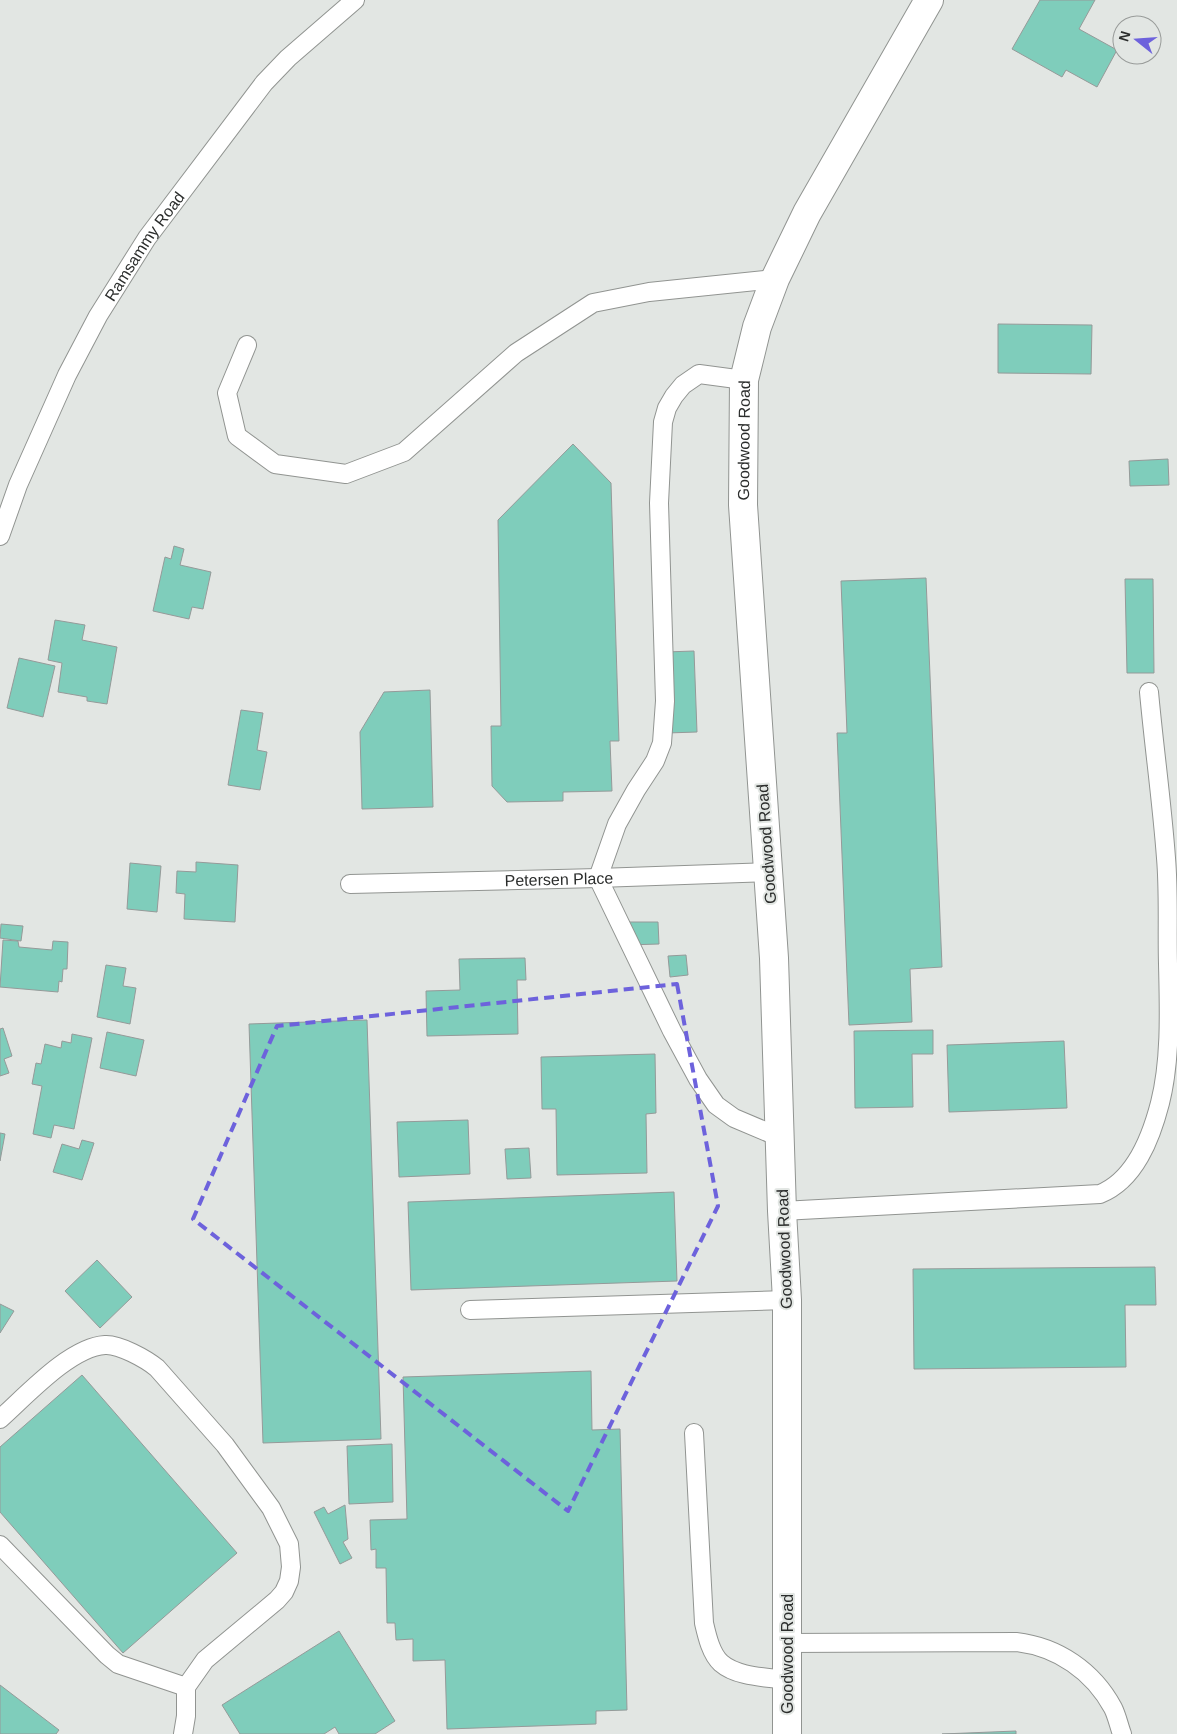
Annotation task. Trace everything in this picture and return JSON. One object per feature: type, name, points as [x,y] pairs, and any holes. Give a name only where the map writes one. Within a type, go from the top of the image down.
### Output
[{"type":"street","name":"Goodwood Road","points":[[787,1734],[787,1300],[779,1137],[774,958],[744,505],[744,380],[757,327],[775,279],[807,213],[929,0]]},
{"type":"lane","name":"Ramsammy Road","points":[[0,536],[18,485],[67,375],[98,316],[147,238],[264,83],[288,58],[355,0]]},
{"type":"lane","points":[[247,345],[227,393],[237,436],[275,464],[346,474],[404,452],[516,353],[593,303],[649,292],[775,279]]},
{"type":"lane","points":[[744,380],[698,374],[683,385],[667,408],[663,422],[659,503],[665,701],[662,743],[655,761],[617,824],[598,878],[672,1031],[698,1079],[716,1105],[734,1118],[779,1137]]},
{"type":"lane","points":[[782,1210],[1100,1194],[1111,1189],[1134,1165],[1146,1147],[1160,1101],[1166,1061],[1169,1000],[1166,859],[1149,692]]},
{"type":"lane","name":"Petersen Place","points":[[350,884],[768,872]]},
{"type":"lane","points":[[470,1310],[787,1300]]},
{"type":"lane","points":[[0,1419],[56,1368],[87,1348],[107,1345],[127,1351],[146,1358],[157,1368],[225,1445],[271,1508],[289,1544],[291,1567],[289,1581],[284,1592],[277,1600],[205,1660],[186,1687],[186,1716],[183,1734]]},
{"type":"lane","points":[[694,1433],[704,1623],[712,1649],[720,1662],[731,1669],[743,1673],[786,1680]]},
{"type":"lane","points":[[0,1545],[118,1664],[186,1687]]},
{"type":"lane","points":[[786,1643],[1016,1642],[1035,1644],[1064,1657],[1092,1678],[1113,1709],[1122,1734]]},
{"type":"highlighted area","points":[[677,984],[718,1206],[568,1511],[193,1219],[277,1026]]},
{"type":"building","points":[[1040,0],[1095,0],[1079,29],[1112,47],[1112,59],[1097,87],[1066,70],[1062,77],[1012,49]]},
{"type":"building","points":[[998,324],[1092,325],[1091,374],[998,373]]},
{"type":"building","points":[[573,444],[611,483],[619,741],[610,741],[612,791],[563,792],[563,801],[507,802],[492,786],[491,726],[501,726],[498,520]]},
{"type":"building","points":[[1168,459],[1169,485],[1130,486],[1129,461]]},
{"type":"building","points":[[174,546],[184,549],[180,565],[211,572],[203,609],[192,607],[189,619],[153,611],[165,557],[171,559]]},
{"type":"building","points":[[926,578],[942,967],[910,969],[912,1022],[849,1025],[837,733],[847,733],[841,581]]},
{"type":"building","points":[[1125,579],[1153,579],[1154,673],[1127,673]]},
{"type":"building","points":[[55,620],[85,625],[82,640],[117,647],[107,704],[87,701],[87,697],[58,692],[62,663],[48,660]]},
{"type":"building","points":[[694,651],[697,732],[667,733],[665,652]]},
{"type":"building","points":[[19,658],[55,666],[43,717],[7,708]]},
{"type":"building","points":[[430,690],[433,807],[362,809],[360,732],[384,692]]},
{"type":"building","points":[[241,710],[263,713],[257,750],[267,752],[260,790],[228,785]]},
{"type":"building","points":[[196,862],[238,865],[235,922],[184,919],[185,894],[176,893],[177,871],[196,872]]},
{"type":"building","points":[[130,863],[161,866],[157,912],[127,909]]},
{"type":"building","points":[[626,922],[658,922],[659,944],[626,945]]},
{"type":"building","points":[[1,924],[23,926],[21,941],[0,938]]},
{"type":"building","points":[[3,940],[18,941],[19,947],[52,950],[53,941],[68,942],[67,969],[63,969],[62,982],[59,981],[58,992],[0,987]]},
{"type":"building","points":[[686,955],[688,975],[670,977],[668,956]]},
{"type":"building","points":[[525,958],[526,980],[517,980],[518,1034],[427,1036],[426,991],[460,990],[459,959]]},
{"type":"building","points":[[106,965],[126,968],[123,986],[136,988],[130,1024],[97,1017]]},
{"type":"building","points":[[367,1020],[381,1439],[263,1443],[249,1024]]},
{"type":"building","points":[[3,1028],[12,1056],[4,1059],[9,1073],[0,1076],[0,1029]]},
{"type":"building","points":[[933,1030],[933,1054],[912,1054],[913,1107],[855,1108],[854,1031]]},
{"type":"building","points":[[107,1032],[144,1040],[136,1076],[100,1068]]},
{"type":"building","points":[[72,1034],[92,1038],[74,1129],[54,1125],[51,1138],[33,1134],[42,1086],[32,1084],[36,1063],[41,1064],[45,1044],[61,1048],[62,1041],[71,1043]]},
{"type":"building","points":[[1064,1041],[1067,1108],[949,1112],[947,1045]]},
{"type":"building","points":[[655,1054],[656,1113],[646,1114],[647,1173],[557,1175],[556,1109],[542,1109],[541,1057]]},
{"type":"building","points":[[468,1120],[470,1174],[399,1177],[397,1122]]},
{"type":"building","points":[[0,1133],[5,1134],[0,1161]]},
{"type":"building","points":[[82,1140],[94,1143],[82,1180],[53,1172],[62,1144],[79,1149]]},
{"type":"building","points":[[529,1148],[531,1178],[507,1179],[505,1149]]},
{"type":"building","points":[[674,1192],[677,1281],[411,1290],[408,1202]]},
{"type":"building","points":[[97,1260],[132,1297],[100,1328],[65,1291]]},
{"type":"building","points":[[1155,1267],[1156,1305],[1125,1305],[1126,1367],[914,1369],[913,1269]]},
{"type":"building","points":[[0,1304],[14,1311],[0,1333]]},
{"type":"building","points":[[591,1371],[592,1430],[620,1429],[627,1710],[596,1711],[596,1724],[447,1729],[445,1660],[413,1661],[413,1639],[396,1640],[395,1623],[387,1623],[386,1568],[376,1568],[376,1549],[371,1550],[370,1520],[407,1519],[403,1377]]},
{"type":"building","points":[[82,1375],[237,1553],[123,1653],[0,1512],[0,1447]]},
{"type":"building","points":[[392,1444],[393,1502],[349,1504],[347,1446]]},
{"type":"building","points":[[345,1505],[348,1539],[343,1542],[352,1558],[340,1564],[314,1512],[324,1507],[328,1514]]},
{"type":"building","points":[[339,1631],[395,1721],[375,1734],[339,1734],[335,1727],[324,1734],[240,1734],[222,1705]]},
{"type":"building","points":[[0,1685],[59,1730],[56,1734],[0,1734]]},
{"type":"building","points":[[1016,1731],[1016,1734],[942,1734]]}]
